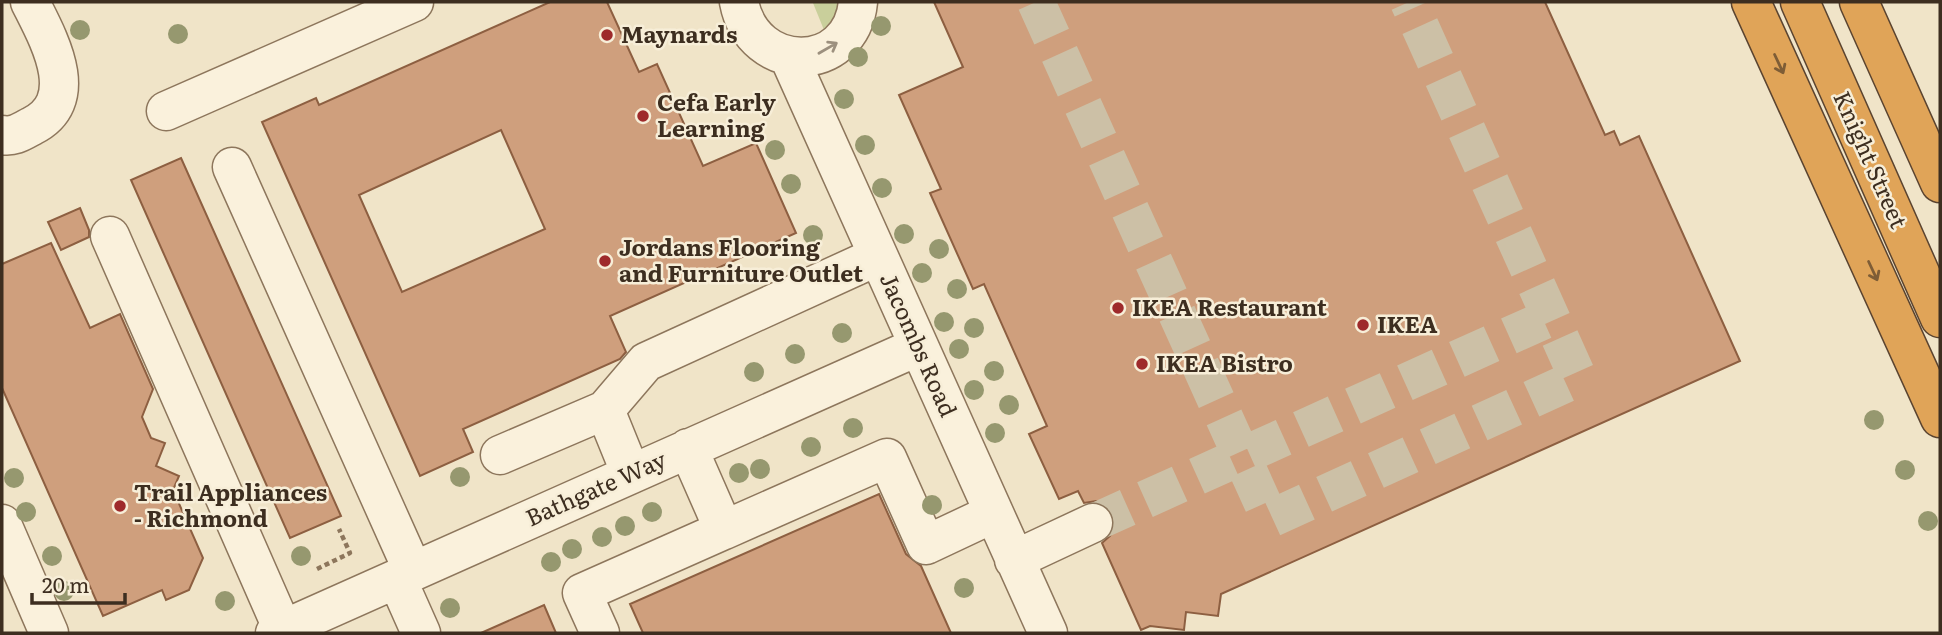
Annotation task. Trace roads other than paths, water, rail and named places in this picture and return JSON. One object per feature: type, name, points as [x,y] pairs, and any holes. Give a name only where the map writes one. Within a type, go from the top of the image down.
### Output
[{"type":"highway","points":[[1751,2],[1940,418]]},
{"type":"highway","name":"Knight Street","points":[[1800,2],[1940,318]]},
{"type":"highway","points":[[1858,2],[1938,177]]},
{"type":"highway","points":[[1877,2],[1938,177]]},
{"type":"street","points":[[2,135],[12,136],[42,121],[57,101],[60,77],[54,51],[30,2]]},
{"type":"street","points":[[166,111],[414,2]]},
{"type":"street","points":[[739,2],[749,32],[767,48],[789,57],[808,57],[826,51],[842,39],[853,24],[858,2]]},
{"type":"street","name":"Jacombs Road","points":[[789,57],[1048,633]]},
{"type":"street","points":[[232,167],[405,575],[421,633]]},
{"type":"street","points":[[110,236],[279,632]]},
{"type":"street","points":[[500,456],[605,410],[646,362],[878,256]]},
{"type":"street","name":"Bathgate Way","points":[[279,632],[919,346]]},
{"type":"street","points":[[605,410],[631,474]]},
{"type":"street","points":[[688,448],[724,530]]},
{"type":"street","points":[[600,633],[582,593],[887,458],[926,545],[994,513]]},
{"type":"street","points":[[1014,560],[1093,523]]},
{"type":"street","points":[[2,524],[49,633]]},
{"type":"tunnel","points":[[1036,2],[1270,519],[1578,378],[1409,2]]},
{"type":"tunnel","points":[[1093,523],[1551,317]]},
{"type":"place","name":"Maynards","points":[[607,35]]},
{"type":"place","name":"Cefa Early Learning","points":[[643,116]]},
{"type":"place","name":"Jordans Flooring and Furniture Outlet","points":[[605,261]]},
{"type":"place","name":"IKEA Restaurant","points":[[1118,308]]},
{"type":"place","name":"IKEA","points":[[1363,325]]},
{"type":"place","name":"IKEA Bistro","points":[[1142,364]]},
{"type":"place","name":"Trail Appliances - Richmond","points":[[120,506]]}]
